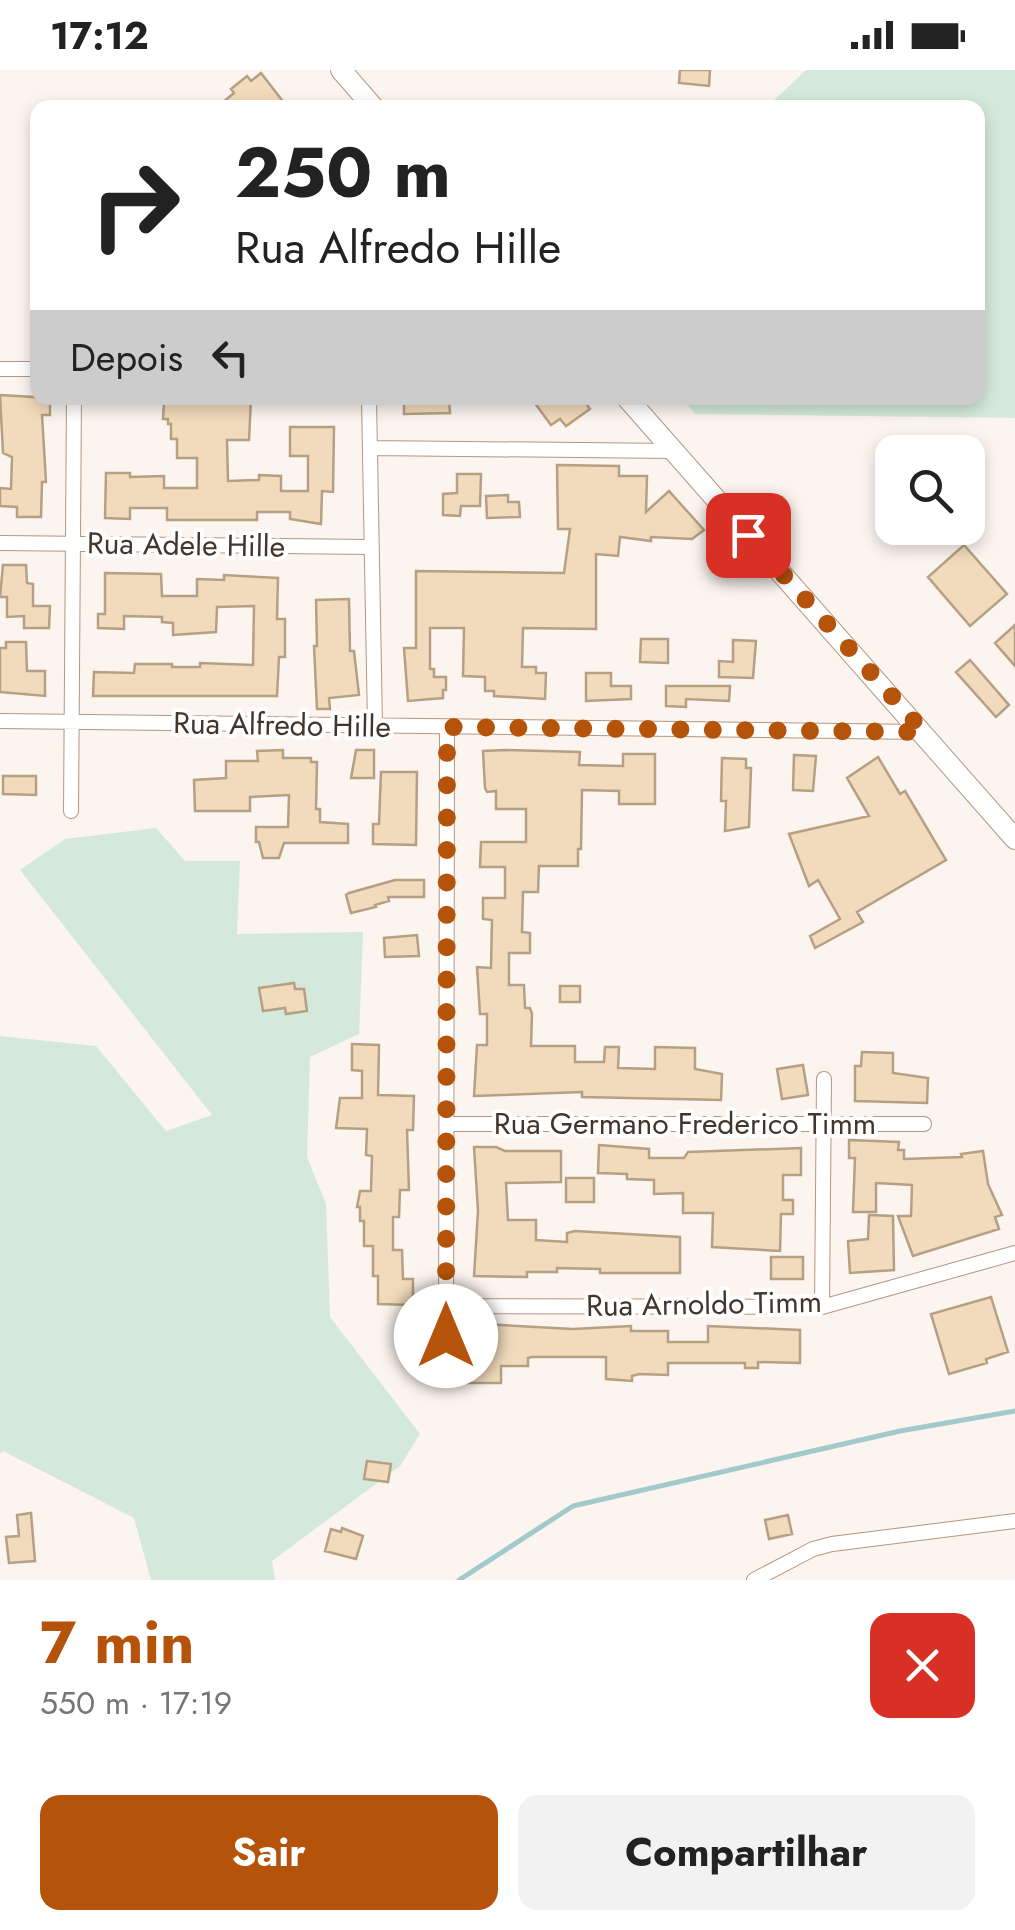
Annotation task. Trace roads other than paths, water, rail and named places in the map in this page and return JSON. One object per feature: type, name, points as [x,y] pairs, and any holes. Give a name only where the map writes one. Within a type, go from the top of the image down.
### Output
[{"type":"main road","points":[[342,70],[367,100]]},
{"type":"main road","points":[[633,405],[1015,840]]},
{"type":"street","points":[[0,369],[30,369]]},
{"type":"street","points":[[71,810],[74,405]]},
{"type":"street","points":[[369,405],[375,726]]},
{"type":"street","points":[[370,448],[673,451]]},
{"type":"street","name":"Rua Adele Hille","points":[[0,543],[372,547]]},
{"type":"street","name":"Rua Alfredo Hille","points":[[0,721],[924,732]]},
{"type":"street","points":[[446,1366],[447,727]]},
{"type":"street","points":[[822,1307],[824,1080]]},
{"type":"street","name":"Rua Germano Frederico Timm","points":[[446,1124],[924,1124]]},
{"type":"street","name":"Rua Arnoldo Timm","points":[[446,1306],[822,1307],[1015,1253]]},
{"type":"street","points":[[754,1580],[813,1548],[1015,1520]]},
{"type":"waterway","points":[[459,1580],[573,1506],[900,1431],[1015,1411]]}]
